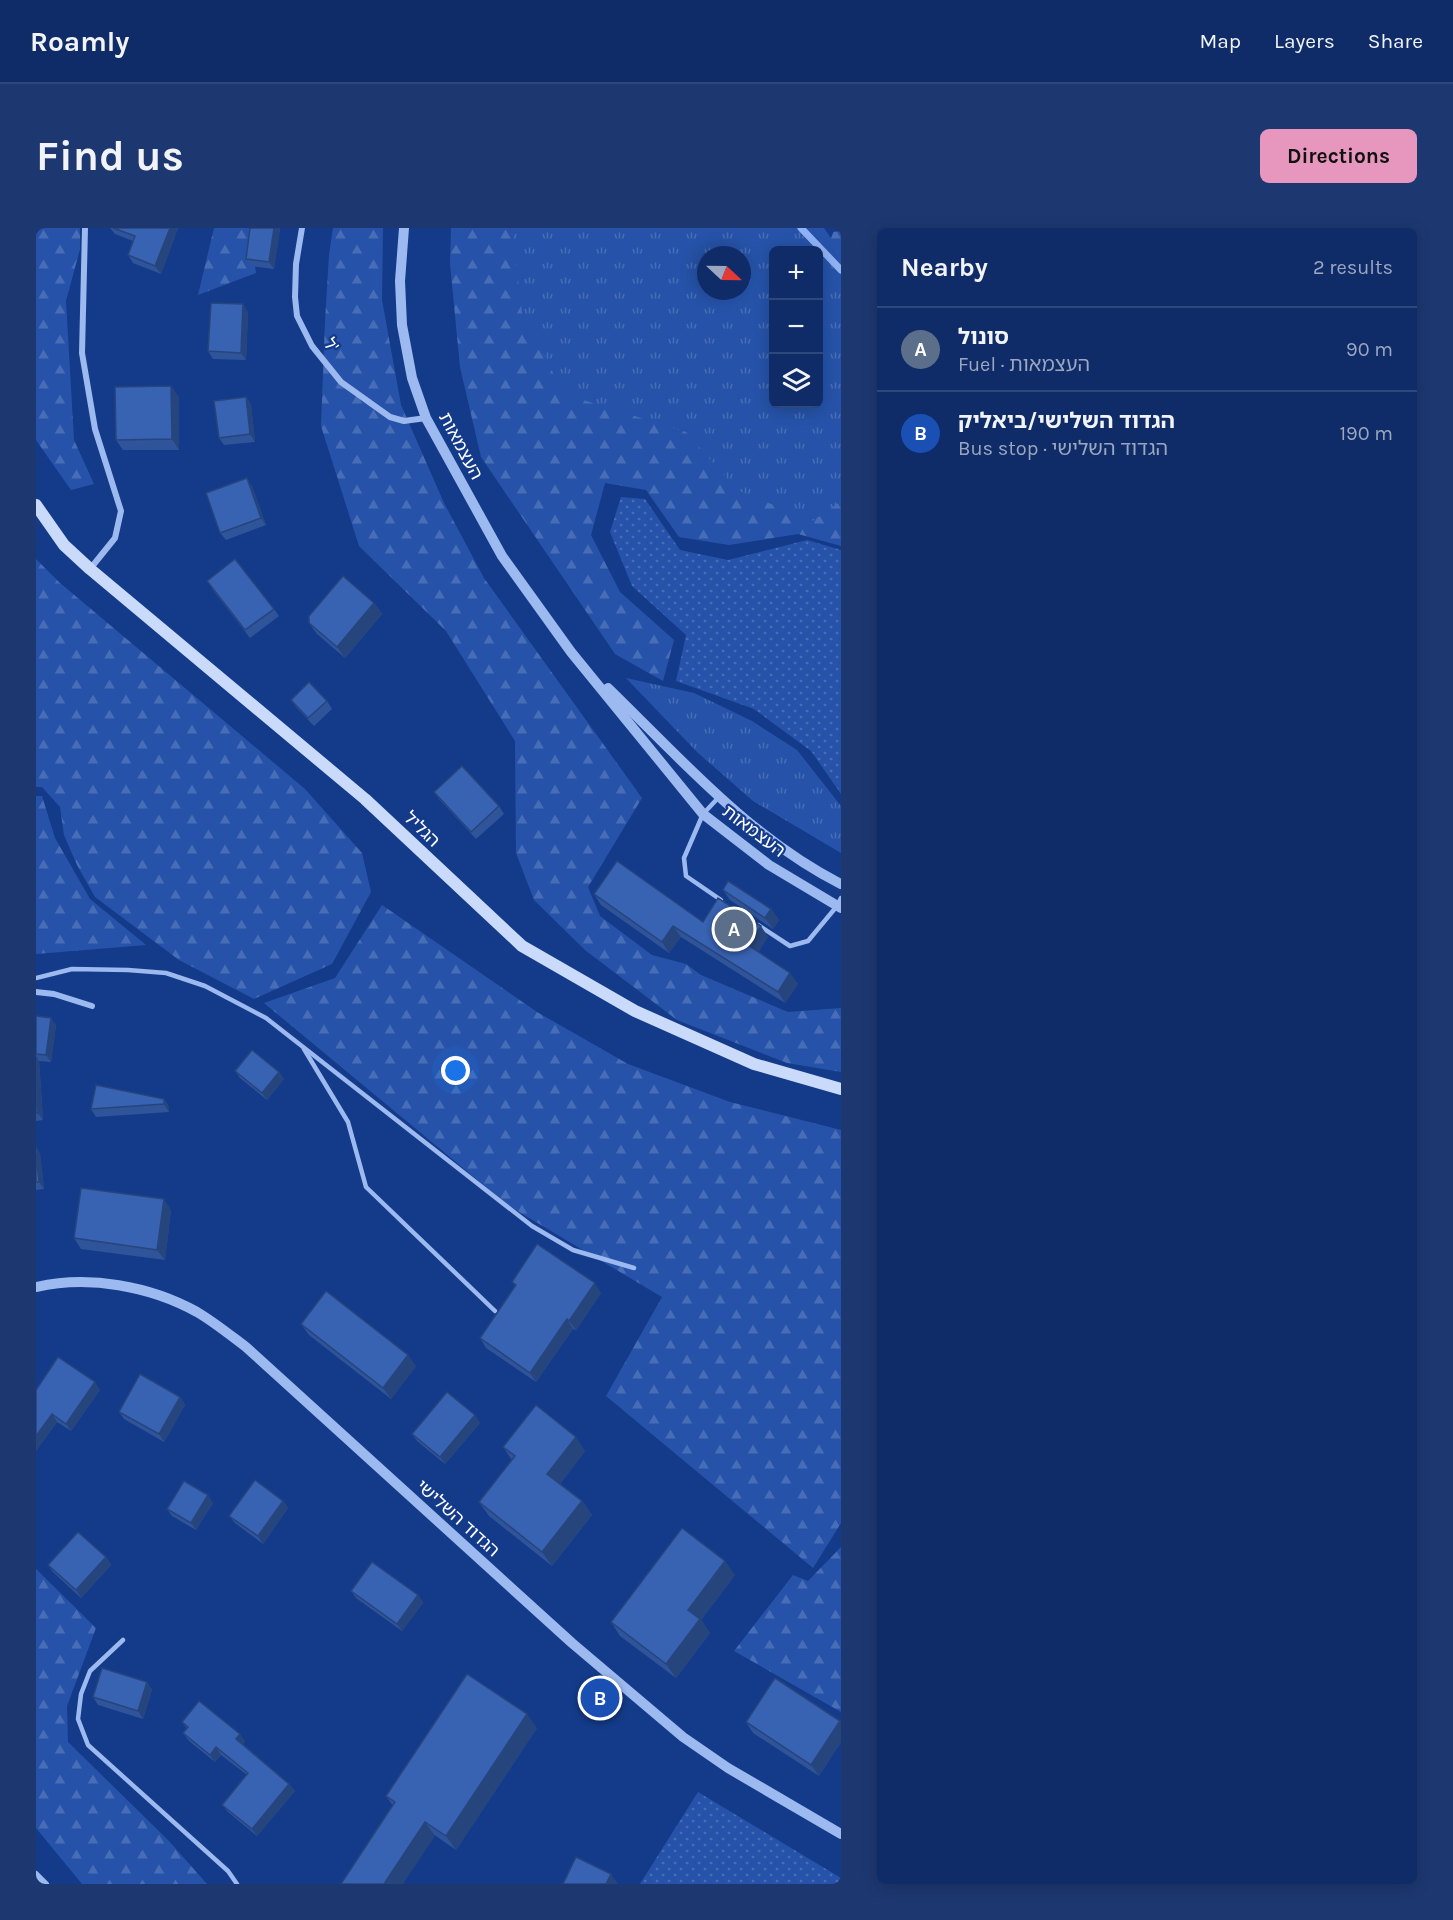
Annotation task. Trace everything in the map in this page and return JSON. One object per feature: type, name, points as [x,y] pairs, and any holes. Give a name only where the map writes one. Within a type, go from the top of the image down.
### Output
[{"type":"main road","name":"הגליל","points":[[36,505],[64,545],[90,569],[364,799],[522,946],[645,1016],[754,1064],[841,1089]]},
{"type":"street","points":[[85,228],[82,354],[95,429],[121,511],[115,538],[90,569]]},
{"type":"street","name":"ל'","points":[[302,228],[296,264],[295,297],[297,316],[312,346],[340,382],[390,417],[404,421],[426,418]]},
{"type":"street","name":"העצמאות","points":[[404,228],[400,281],[402,325],[412,378],[426,418],[502,556],[571,652],[704,814],[769,865],[840,904]]},
{"type":"street","name":"העצמאות","points":[[571,652],[719,797],[799,861],[841,884]]},
{"type":"street","points":[[36,992],[54,993],[92,1006]]},
{"type":"street","name":"הגדוד השלישי","points":[[36,1287],[54,1283],[92,1283],[130,1287],[167,1298],[198,1313],[246,1347],[572,1643],[682,1737],[783,1802],[841,1833]]},
{"type":"street","points":[[36,1874],[46,1884]]},
{"type":"lane","points":[[719,797],[704,814],[684,858],[686,876],[723,901]]},
{"type":"lane","points":[[752,920],[790,946],[808,941],[840,904]]},
{"type":"lane","points":[[36,978],[72,969],[128,970],[166,973],[205,986],[266,1018],[532,1226],[573,1250],[634,1268]]},
{"type":"lane","points":[[302,1047],[348,1122],[366,1186],[495,1311]]},
{"type":"lane","points":[[123,1640],[90,1671],[81,1694],[78,1719],[88,1745],[228,1871],[237,1884]]},
{"type":"green space","points":[[36,228],[80,228],[80,249],[66,301],[74,440],[94,484],[71,490],[36,440]]},
{"type":"green space","points":[[214,228],[249,228],[256,273],[198,295]]},
{"type":"green space","points":[[333,228],[383,228],[382,300],[401,405],[444,503],[484,578],[642,798],[588,887],[600,916],[652,955],[686,964],[701,975],[788,1012],[841,1008],[841,1072],[787,1063],[677,1020],[585,950],[534,900],[516,853],[515,741],[446,631],[359,546],[321,426],[329,255]]},
{"type":"green space","points":[[451,228],[535,228],[769,400],[769,408],[823,408],[823,263],[833,232],[841,231],[841,546],[798,534],[729,545],[679,537],[646,490],[605,483],[591,535],[620,592],[674,640],[663,681],[615,654],[481,457],[460,367],[450,264]]},
{"type":"green space","points":[[512,228],[824,228],[841,253],[841,501],[813,521],[737,490],[686,432],[564,394],[522,313]]},
{"type":"green space","points":[[621,497],[645,499],[680,550],[728,560],[807,540],[841,550],[841,794],[811,751],[754,709],[676,681],[686,635],[632,586],[610,532]]},
{"type":"green space","points":[[36,559],[60,583],[305,789],[362,853],[371,892],[332,964],[254,999],[179,960],[95,897],[64,835],[60,807],[42,787],[36,787]]},
{"type":"green space","points":[[626,678],[694,693],[752,721],[797,750],[841,806],[841,853],[753,801],[697,752]]},
{"type":"green space","points":[[36,796],[42,796],[55,838],[90,899],[146,945],[36,954]]},
{"type":"green space","points":[[382,905],[537,1012],[628,1064],[730,1102],[841,1130],[841,1523],[813,1568],[606,1396],[662,1297],[509,1206],[264,1003],[335,978]]},
{"type":"green space","points":[[841,1547],[841,1712],[734,1651],[793,1575],[808,1581]]},
{"type":"green space","points":[[36,1569],[96,1628],[67,1706],[68,1742],[168,1840],[207,1884],[82,1884],[36,1828]]},
{"type":"green space","points":[[698,1792],[841,1878],[841,1884],[640,1884]]},
{"type":"building","points":[[113,228],[170,228],[155,266],[128,255],[135,236]]},
{"type":"building","points":[[250,228],[274,228],[269,262],[246,259]]},
{"type":"building","points":[[211,303],[243,304],[241,353],[208,351]]},
{"type":"building","points":[[171,386],[172,439],[116,440],[115,387]]},
{"type":"building","points":[[246,397],[250,434],[219,438],[214,401]]},
{"type":"building","points":[[247,478],[261,518],[220,533],[206,493]]},
{"type":"building","points":[[235,559],[274,609],[245,630],[207,581]]},
{"type":"building","points":[[343,576],[374,603],[337,647],[309,623],[309,616]]},
{"type":"building","points":[[309,682],[327,701],[308,718],[291,700]]},
{"type":"building","points":[[462,766],[499,806],[471,832],[434,792]]},
{"type":"building","points":[[617,861],[703,922],[718,898],[761,926],[748,945],[790,973],[778,992],[673,926],[662,942],[594,894]]},
{"type":"building","points":[[728,881],[771,909],[765,918],[723,890]]},
{"type":"building","points":[[36,1016],[51,1018],[46,1055],[36,1054]]},
{"type":"building","points":[[252,1050],[279,1072],[262,1093],[235,1071]]},
{"type":"building","points":[[96,1085],[164,1099],[164,1104],[91,1109]]},
{"type":"building","points":[[36,1086],[38,1113],[36,1113]]},
{"type":"building","points":[[36,1153],[39,1182],[36,1182]]},
{"type":"building","points":[[81,1188],[164,1199],[157,1250],[74,1238]]},
{"type":"building","points":[[537,1244],[595,1283],[530,1373],[480,1338],[516,1285],[512,1282]]},
{"type":"building","points":[[326,1291],[408,1355],[383,1388],[301,1324]]},
{"type":"building","points":[[58,1357],[95,1382],[66,1424],[52,1414],[36,1436],[36,1390]]},
{"type":"building","points":[[140,1374],[180,1397],[159,1434],[119,1412]]},
{"type":"building","points":[[447,1392],[475,1415],[440,1457],[412,1434]]},
{"type":"building","points":[[536,1405],[576,1437],[547,1474],[582,1501],[542,1552],[479,1502],[515,1456],[503,1447]]},
{"type":"building","points":[[255,1480],[283,1501],[258,1536],[229,1516]]},
{"type":"building","points":[[184,1481],[208,1495],[191,1523],[167,1509]]},
{"type":"building","points":[[682,1528],[725,1561],[688,1610],[700,1619],[666,1664],[611,1622]]},
{"type":"building","points":[[78,1532],[106,1557],[76,1590],[48,1565]]},
{"type":"building","points":[[372,1562],[418,1595],[397,1624],[351,1591]]},
{"type":"building","points":[[102,1668],[147,1682],[138,1711],[93,1697]]},
{"type":"building","points":[[467,1674],[527,1714],[446,1836],[425,1822],[384,1884],[341,1884],[395,1802],[386,1796]]},
{"type":"building","points":[[775,1678],[840,1721],[811,1765],[746,1722]]},
{"type":"building","points":[[199,1701],[240,1734],[236,1739],[289,1784],[252,1829],[222,1805],[248,1773],[216,1747],[210,1755],[183,1733],[188,1727],[182,1722]]},
{"type":"building","points":[[576,1857],[611,1874],[606,1884],[563,1884]]},
{"type":"waterway","points":[[801,228],[841,270]]},
{"type":"place","name":"סונול","points":[[734,929]]},
{"type":"place","name":"הגדוד השלישי/ביאליק","points":[[600,1698]]}]
